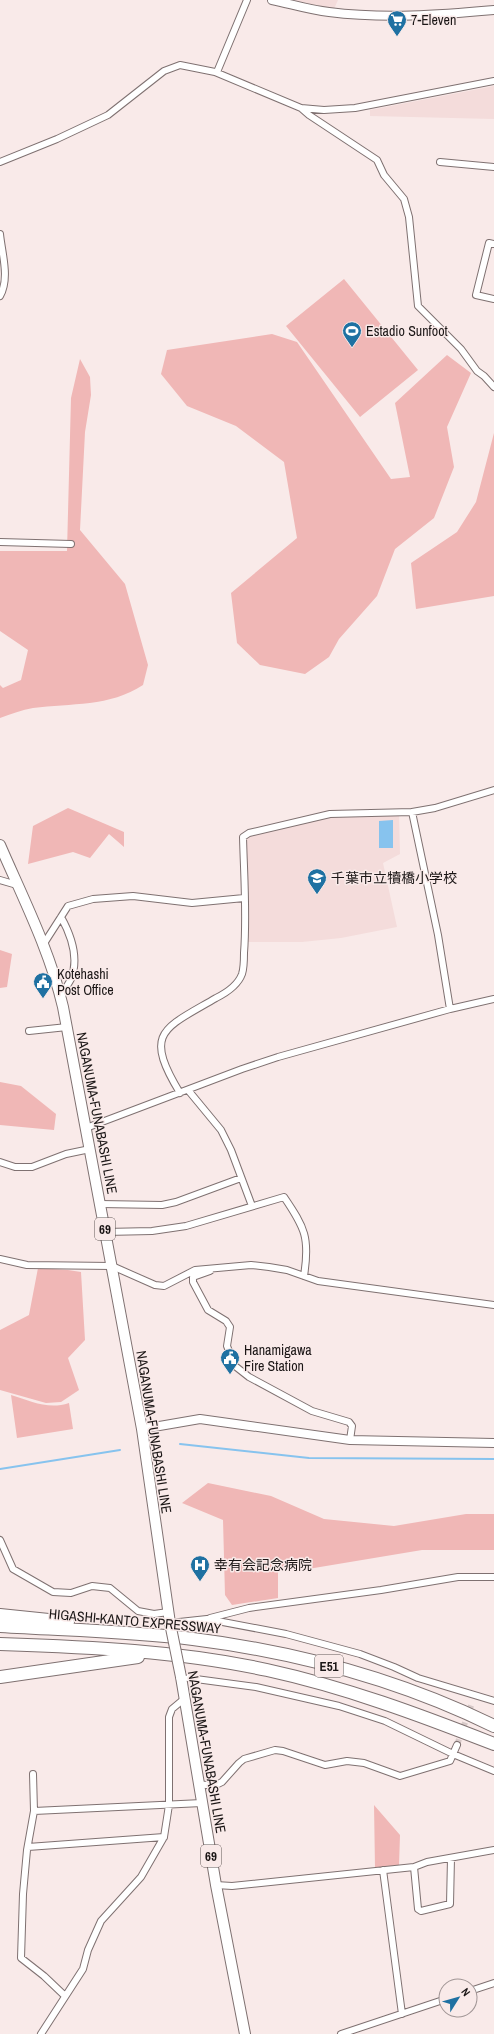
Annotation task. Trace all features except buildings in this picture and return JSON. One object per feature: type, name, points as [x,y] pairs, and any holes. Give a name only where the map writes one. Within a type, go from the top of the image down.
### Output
[{"type":"highway","points":[[0,1615],[124,1628],[157,1635]]},
{"type":"highway","name":"HIGASHI-KANTO EXPRESSWAY","points":[[0,1626],[157,1635],[229,1644],[315,1662],[381,1680],[490,1723]]},
{"type":"highway","name":"E51","points":[[0,1644],[161,1654],[267,1670],[373,1699],[494,1744]]},
{"type":"highway","points":[[0,1677],[161,1654]]},
{"type":"highway","points":[[373,1699],[494,1753]]},
{"type":"main road","name":"NAGANUMA-FUNABASHI LINE","points":[[0,845],[43,945],[60,995],[67,1027],[142,1429],[168,1612],[181,1677],[216,1885],[245,2034]]},
{"type":"street","points":[[217,72],[247,0]]},
{"type":"street","points":[[272,0],[329,12],[396,16],[437,16],[494,10]]},
{"type":"street","points":[[0,162],[57,140],[108,115],[164,71],[174,66],[192,66],[217,72],[301,108],[309,115],[377,160],[384,175],[406,206],[414,254],[418,306],[461,349],[477,371],[494,387]]},
{"type":"street","points":[[301,108],[324,110],[355,108],[494,81]]},
{"type":"street","points":[[440,162],[494,167]]},
{"type":"street","points":[[0,234],[5,275],[5,287],[0,296]]},
{"type":"street","points":[[494,244],[489,243],[476,295],[494,299]]},
{"type":"street","points":[[0,542],[71,544]]},
{"type":"street","points":[[180,1093],[163,1059],[160,1046],[162,1036],[174,1022],[227,991],[236,984],[242,973],[245,940],[243,837],[249,833],[330,814],[412,812],[435,808],[494,790]]},
{"type":"street","points":[[412,812],[438,935],[450,1009]]},
{"type":"street","points":[[0,880],[18,885]]},
{"type":"street","points":[[43,945],[68,906],[93,899],[133,896],[192,903],[244,898]]},
{"type":"street","points":[[60,995],[71,979],[74,952],[69,932],[61,917]]},
{"type":"street","points":[[86,1128],[242,1068],[450,1009],[494,999]]},
{"type":"street","points":[[29,1031],[67,1027]]},
{"type":"street","points":[[188,1090],[221,1130],[231,1150],[252,1206]]},
{"type":"street","points":[[0,1162],[15,1167],[32,1167],[66,1154],[90,1149]]},
{"type":"street","points":[[100,1204],[162,1205],[176,1202],[242,1178]]},
{"type":"street","points":[[105,1232],[152,1231],[186,1226],[284,1197],[300,1221],[304,1231],[307,1254],[304,1276]]},
{"type":"street","points":[[0,1259],[28,1265],[112,1266],[155,1285],[164,1286],[195,1270],[250,1265],[287,1270],[325,1282],[494,1305]]},
{"type":"street","points":[[219,1268],[193,1277],[193,1282],[208,1310],[226,1321],[230,1327],[227,1346],[236,1366],[250,1377],[312,1411],[349,1422],[352,1426],[350,1440]]},
{"type":"street","points":[[142,1429],[200,1419],[350,1440],[494,1443]]},
{"type":"street","points":[[0,1540],[13,1569],[53,1592],[72,1593],[92,1586],[110,1588],[138,1611],[154,1614],[168,1612]]},
{"type":"street","points":[[170,1623],[207,1619],[249,1608],[381,1590],[458,1577],[494,1577]]},
{"type":"street","points":[[207,1619],[322,1643],[360,1654],[418,1678],[494,1701]]},
{"type":"street","points":[[181,1677],[256,1686],[339,1706],[385,1721],[453,1754],[494,1771]]},
{"type":"street","points":[[472,1703],[475,1696]]},
{"type":"street","points":[[41,2034],[83,1969],[88,1950],[101,1921],[141,1877],[164,1837],[170,1805],[169,1716],[172,1709],[184,1698]]},
{"type":"street","points":[[198,1784],[214,1786],[222,1782],[244,1759],[275,1750],[283,1751],[325,1765],[347,1761],[364,1763],[400,1776],[450,1761],[457,1745]]},
{"type":"street","points":[[33,1774],[34,1811],[28,1847],[23,1894],[21,1958],[44,1976],[65,1996]]},
{"type":"street","points":[[34,1811],[202,1803]]},
{"type":"street","points":[[28,1847],[164,1837]]},
{"type":"street","points":[[216,1885],[232,1886],[414,1867],[427,1862],[494,1850]]},
{"type":"street","points":[[414,1867],[418,1909],[421,1911],[450,1904],[451,1858]]},
{"type":"street","points":[[383,1870],[402,2014]]},
{"type":"street","points":[[478,1989],[493,1984],[494,1991]]},
{"type":"street","points":[[341,2034],[438,2002]]},
{"type":"shaded area","points":[[292,0],[338,0],[334,9]]},
{"type":"shaded area","points":[[494,86],[494,119],[370,116],[370,110]]},
{"type":"shaded area","name":"Estadio Sunfoot","points":[[344,279],[418,370],[360,417],[286,326]]},
{"type":"shaded area","points":[[272,334],[297,342],[391,479],[410,477],[395,403],[447,355],[471,373],[447,427],[454,467],[434,518],[395,549],[377,596],[339,639],[329,657],[305,674],[260,665],[237,643],[231,593],[297,538],[284,462],[236,426],[187,406],[161,374],[167,350]]},
{"type":"shaded area","points":[[80,359],[90,377],[91,395],[85,432],[80,530],[125,584],[148,665],[143,685],[117,697],[90,703],[33,708],[0,718],[0,685],[3,688],[21,680],[28,650],[0,631],[0,551],[67,551],[71,398]]},
{"type":"shaded area","points":[[494,433],[494,596],[416,609],[411,563],[457,532],[476,502]]},
{"type":"shaded area","points":[[68,808],[124,832],[124,847],[109,834],[90,858],[73,852],[28,864],[33,826]]},
{"type":"shaded area","name":"千葉市立犢橋小学校","points":[[324,814],[399,814],[400,854],[383,863],[397,927],[341,938],[302,942],[246,942],[244,833]]},
{"type":"shaded area","points":[[0,950],[12,954],[7,987],[0,988]]},
{"type":"shaded area","points":[[0,1082],[21,1086],[56,1114],[54,1130],[0,1125]]},
{"type":"shaded area","points":[[38,1268],[81,1272],[85,1340],[68,1358],[79,1390],[61,1402],[46,1403],[0,1390],[0,1330],[29,1315]]},
{"type":"shaded area","points":[[11,1395],[40,1404],[54,1406],[69,1403],[73,1429],[17,1438]]},
{"type":"shaded area","points":[[208,1483],[271,1496],[324,1519],[394,1526],[466,1514],[494,1514],[494,1550],[422,1550],[308,1569],[306,1563],[295,1567],[278,1568],[278,1598],[232,1605],[225,1595],[223,1520],[182,1503]]},
{"type":"shaded area","points":[[374,1805],[400,1835],[399,1866],[375,1868]]},
{"type":"water","points":[[393,820],[393,848],[379,848],[379,821]]},
{"type":"waterway","points":[[180,1444],[309,1458],[494,1459]]},
{"type":"waterway","points":[[0,1469],[120,1450]]},
{"type":"tunnel","points":[[457,1745],[472,1703]]},
{"type":"place","name":"7-Eleven","points":[[397,37]]},
{"type":"place","name":"Estadio Sunfoot","points":[[352,348]]},
{"type":"place","name":"千葉市立犢橋小学校","points":[[317,895]]},
{"type":"place","name":"Kotehashi Post Office","points":[[43,999]]},
{"type":"place","name":"Hanamigawa Fire Station","points":[[230,1375]]},
{"type":"place","name":"幸有会記念病院","points":[[200,1582]]}]
